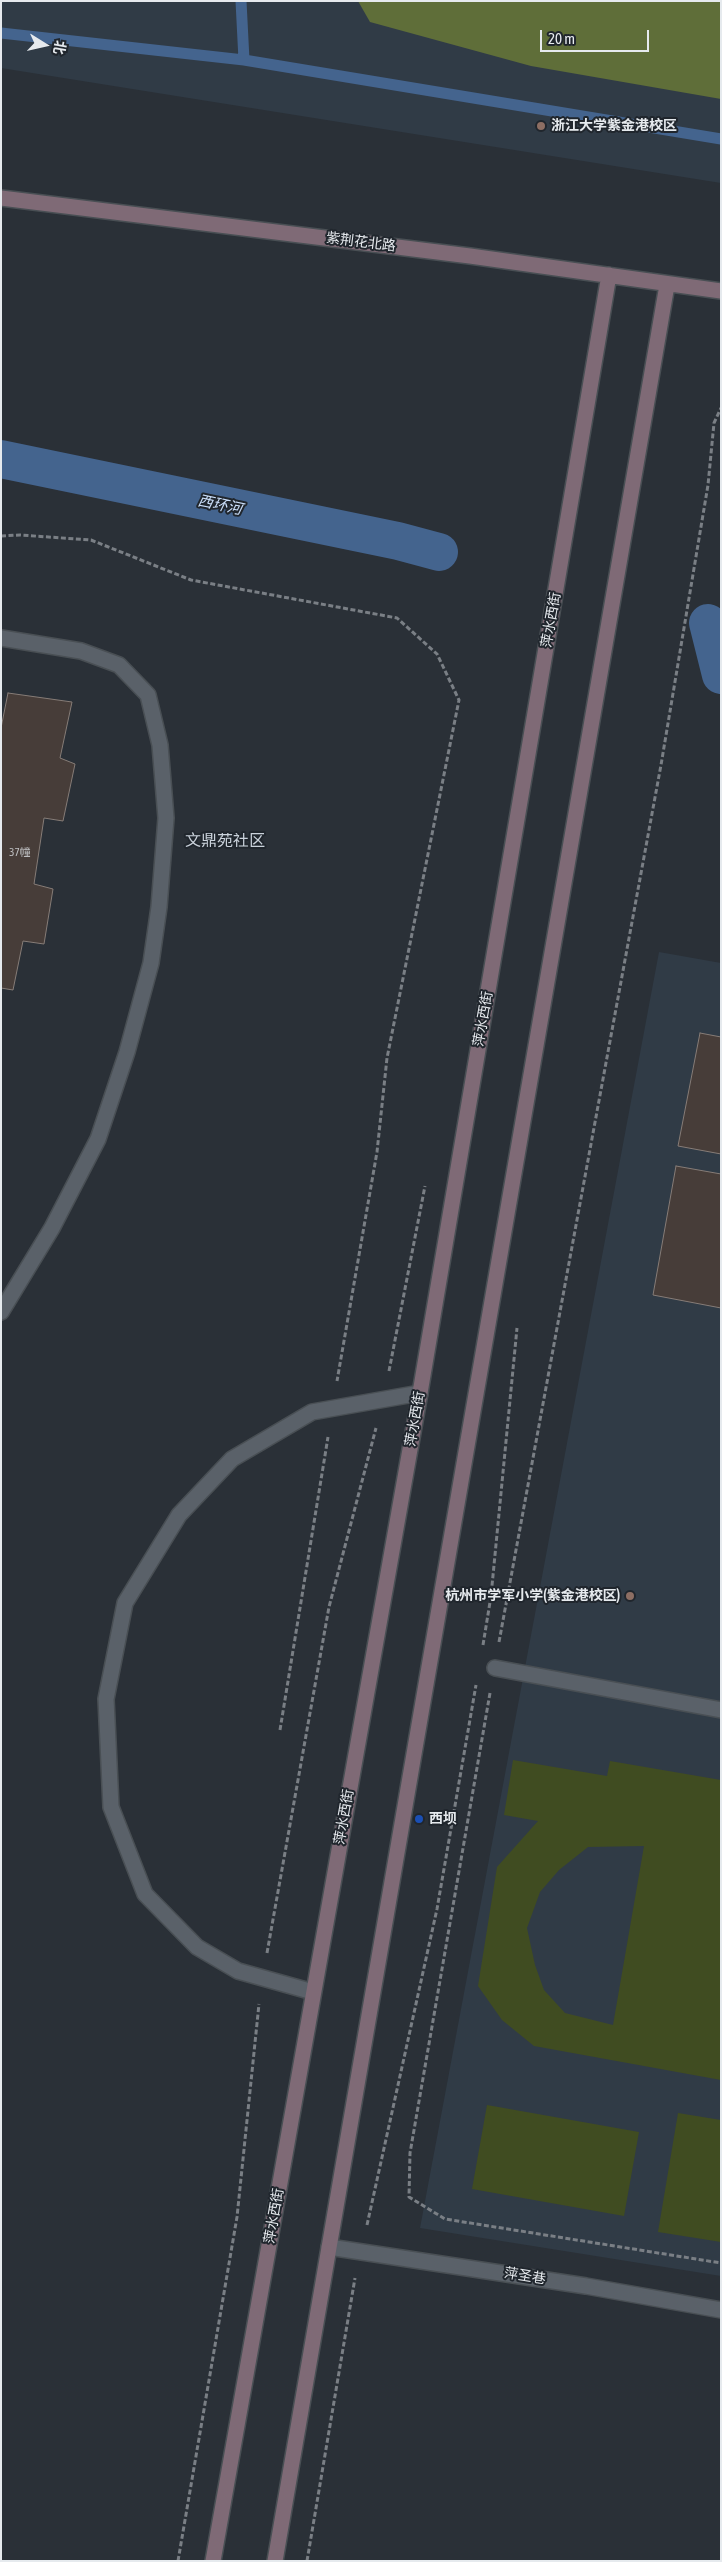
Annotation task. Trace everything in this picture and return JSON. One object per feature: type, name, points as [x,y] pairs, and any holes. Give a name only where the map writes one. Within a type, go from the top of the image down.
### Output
[{"type":"main road","name":"紫荆花北路","points":[[1,198],[610,275],[667,285],[721,291]]},
{"type":"main road","name":"萍水西街","points":[[213,2561],[420,1393],[610,275]]},
{"type":"main road","points":[[275,2561],[667,285]]},
{"type":"street","points":[[1,638],[82,651],[119,665],[148,695],[160,744],[166,818],[159,907],[151,963],[124,1060],[98,1139],[52,1228],[1,1312]]},
{"type":"street","points":[[313,1992],[238,1971],[197,1947],[146,1894],[111,1807],[106,1699],[125,1603],[179,1515],[232,1459],[312,1412],[420,1393]]},
{"type":"street","points":[[495,1668],[721,1710]]},
{"type":"street","name":"萍圣巷","points":[[329,2247],[586,2286],[721,2310]]},
{"type":"path","points":[[721,408],[714,423],[708,485],[661,765],[495,1668],[410,2153],[409,2197],[445,2219],[721,2263]]},
{"type":"path","points":[[1,536],[20,535],[91,540],[191,580],[397,618],[438,654],[459,700],[387,1058],[377,1152],[332,1410],[280,1730]]},
{"type":"path","points":[[481,1655],[491,1596],[518,1319]]},
{"type":"path","points":[[307,2561],[361,2251],[438,1909],[476,1684]]},
{"type":"shaded area","name":"浙江大学紫金港校区","points":[[1,1],[721,1],[721,183],[1,68]]},
{"type":"shaded area","name":"杭州市学军小学(紫金港校区)","points":[[659,952],[721,963],[721,2276],[420,2228]]},
{"type":"green space","points":[[358,1],[721,1],[721,99],[531,66],[370,22]]},
{"type":"green space","points":[[513,1760],[607,1776],[610,1761],[721,1780],[721,2080],[534,2046],[502,2020],[478,1986],[497,1867],[538,1821],[504,1815]],"holes":[[[644,1846],[613,2025],[565,2013],[544,1990],[535,1965],[527,1928],[540,1892],[559,1870],[588,1847]]]},
{"type":"green space","points":[[487,2105],[639,2132],[624,2216],[472,2189]]},
{"type":"green space","points":[[678,2113],[721,2120],[721,2242],[658,2232]]},
{"type":"building","points":[[8,693],[72,702],[60,758],[75,764],[63,821],[44,818],[34,884],[53,889],[44,944],[23,941],[13,990],[1,988],[1,728]]},
{"type":"building","points":[[700,1033],[721,1037],[721,1154],[678,1146]]},
{"type":"building","points":[[676,1166],[721,1174],[721,1308],[653,1295]]},
{"type":"waterway","points":[[241,1],[244,60]]},
{"type":"waterway","points":[[1,33],[244,60],[721,139]]},
{"type":"waterway","name":"西环河","points":[[1,459],[398,541],[439,552]]},
{"type":"waterway","name":"西环河","points":[[708,623],[721,675]]},
{"type":"place","name":"浙江大学紫金港校区","points":[[541,126]]},
{"type":"place","name":"杭州市学军小学(紫金港校区)","points":[[630,1596]]},
{"type":"place","name":"西坝","points":[[419,1819]]},
{"type":"district","name":"文鼎苑社区","points":[[225,841]]}]
